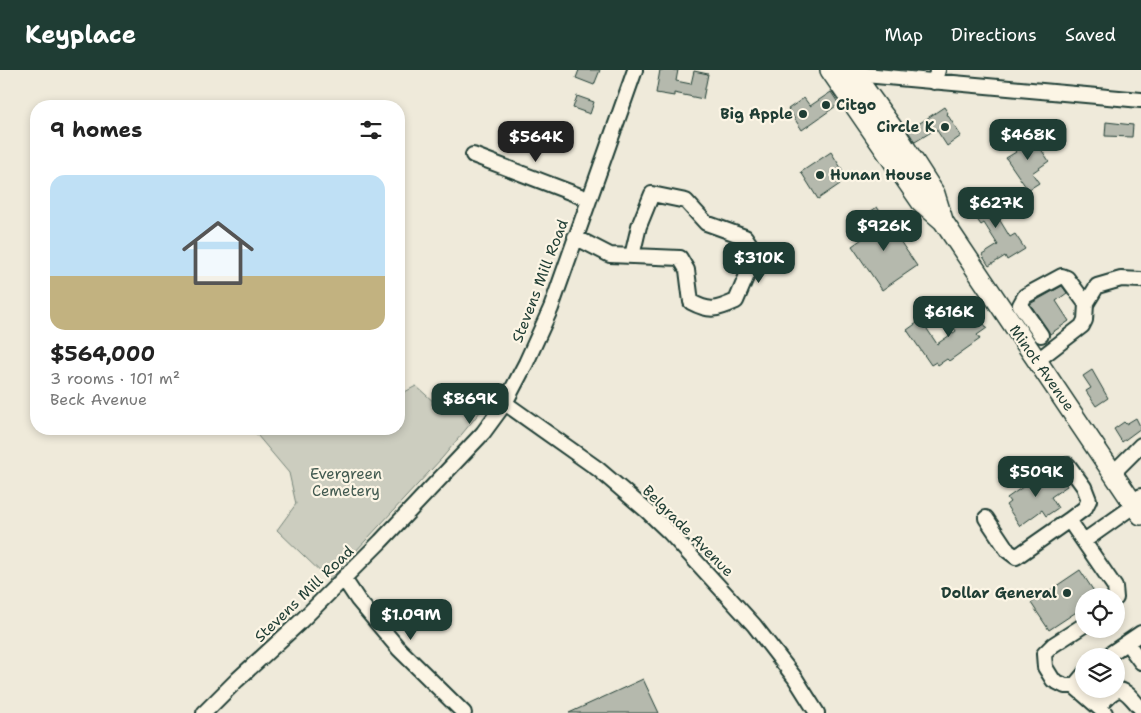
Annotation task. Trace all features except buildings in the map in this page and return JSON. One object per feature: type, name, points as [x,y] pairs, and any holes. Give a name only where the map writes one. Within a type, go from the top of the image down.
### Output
[{"type":"main road","points":[[832,70],[853,72]]},
{"type":"main road","name":"Minot Avenue","points":[[832,70],[922,202],[943,221],[1112,473],[1139,506]]},
{"type":"main road","name":"Minot Avenue","points":[[853,72],[892,127],[935,194],[943,221]]},
{"type":"street","name":"Stevens Mill Road","points":[[204,713],[344,579],[483,433],[505,404],[540,333],[634,70]]},
{"type":"street","points":[[853,72],[936,76],[1141,100]]},
{"type":"street","points":[[473,155],[588,199]]},
{"type":"street","points":[[575,238],[610,255],[632,256],[680,258],[687,270],[691,302],[706,309],[724,306],[736,300],[750,268],[753,249],[745,237],[706,223],[686,201],[652,194],[639,226],[632,256]]},
{"type":"street","points":[[1041,335],[1020,305],[1025,296],[1062,276],[1067,278],[1086,304]]},
{"type":"street","points":[[1038,360],[1082,326],[1085,320],[1086,304],[1097,286],[1121,279],[1141,280]]},
{"type":"street","name":"Belgrade Avenue","points":[[505,404],[598,469],[664,528],[754,625],[818,713]]},
{"type":"street","points":[[1112,473],[1141,445]]},
{"type":"street","points":[[986,518],[1008,551],[1016,557],[1085,508],[1089,500],[1084,487],[1068,465]]},
{"type":"street","points":[[1084,541],[1139,506]]},
{"type":"street","points":[[1069,520],[1115,588]]},
{"type":"street","points":[[344,579],[358,600],[399,649],[464,713]]},
{"type":"street","points":[[1075,631],[1053,645],[1044,654],[1045,667],[1053,680],[1064,686],[1074,686],[1102,710],[1111,692],[1120,690],[1127,692],[1141,709]]},
{"type":"street","points":[[1118,648],[1141,633]]},
{"type":"street","points":[[1127,642],[1141,662]]},
{"type":"green space","name":"Evergreen Cemetery","points":[[416,386],[444,411],[462,392],[485,406],[443,457],[329,580],[277,530],[296,504],[289,473],[257,435],[405,435],[405,392]]},
{"type":"place","name":"Citgo","points":[[826,105]]},
{"type":"place","name":"Big Apple","points":[[803,114]]},
{"type":"place","name":"Circle K","points":[[945,127]]},
{"type":"place","name":"Hunan House","points":[[820,175]]},
{"type":"place","name":"Dollar General","points":[[1067,593]]}]
